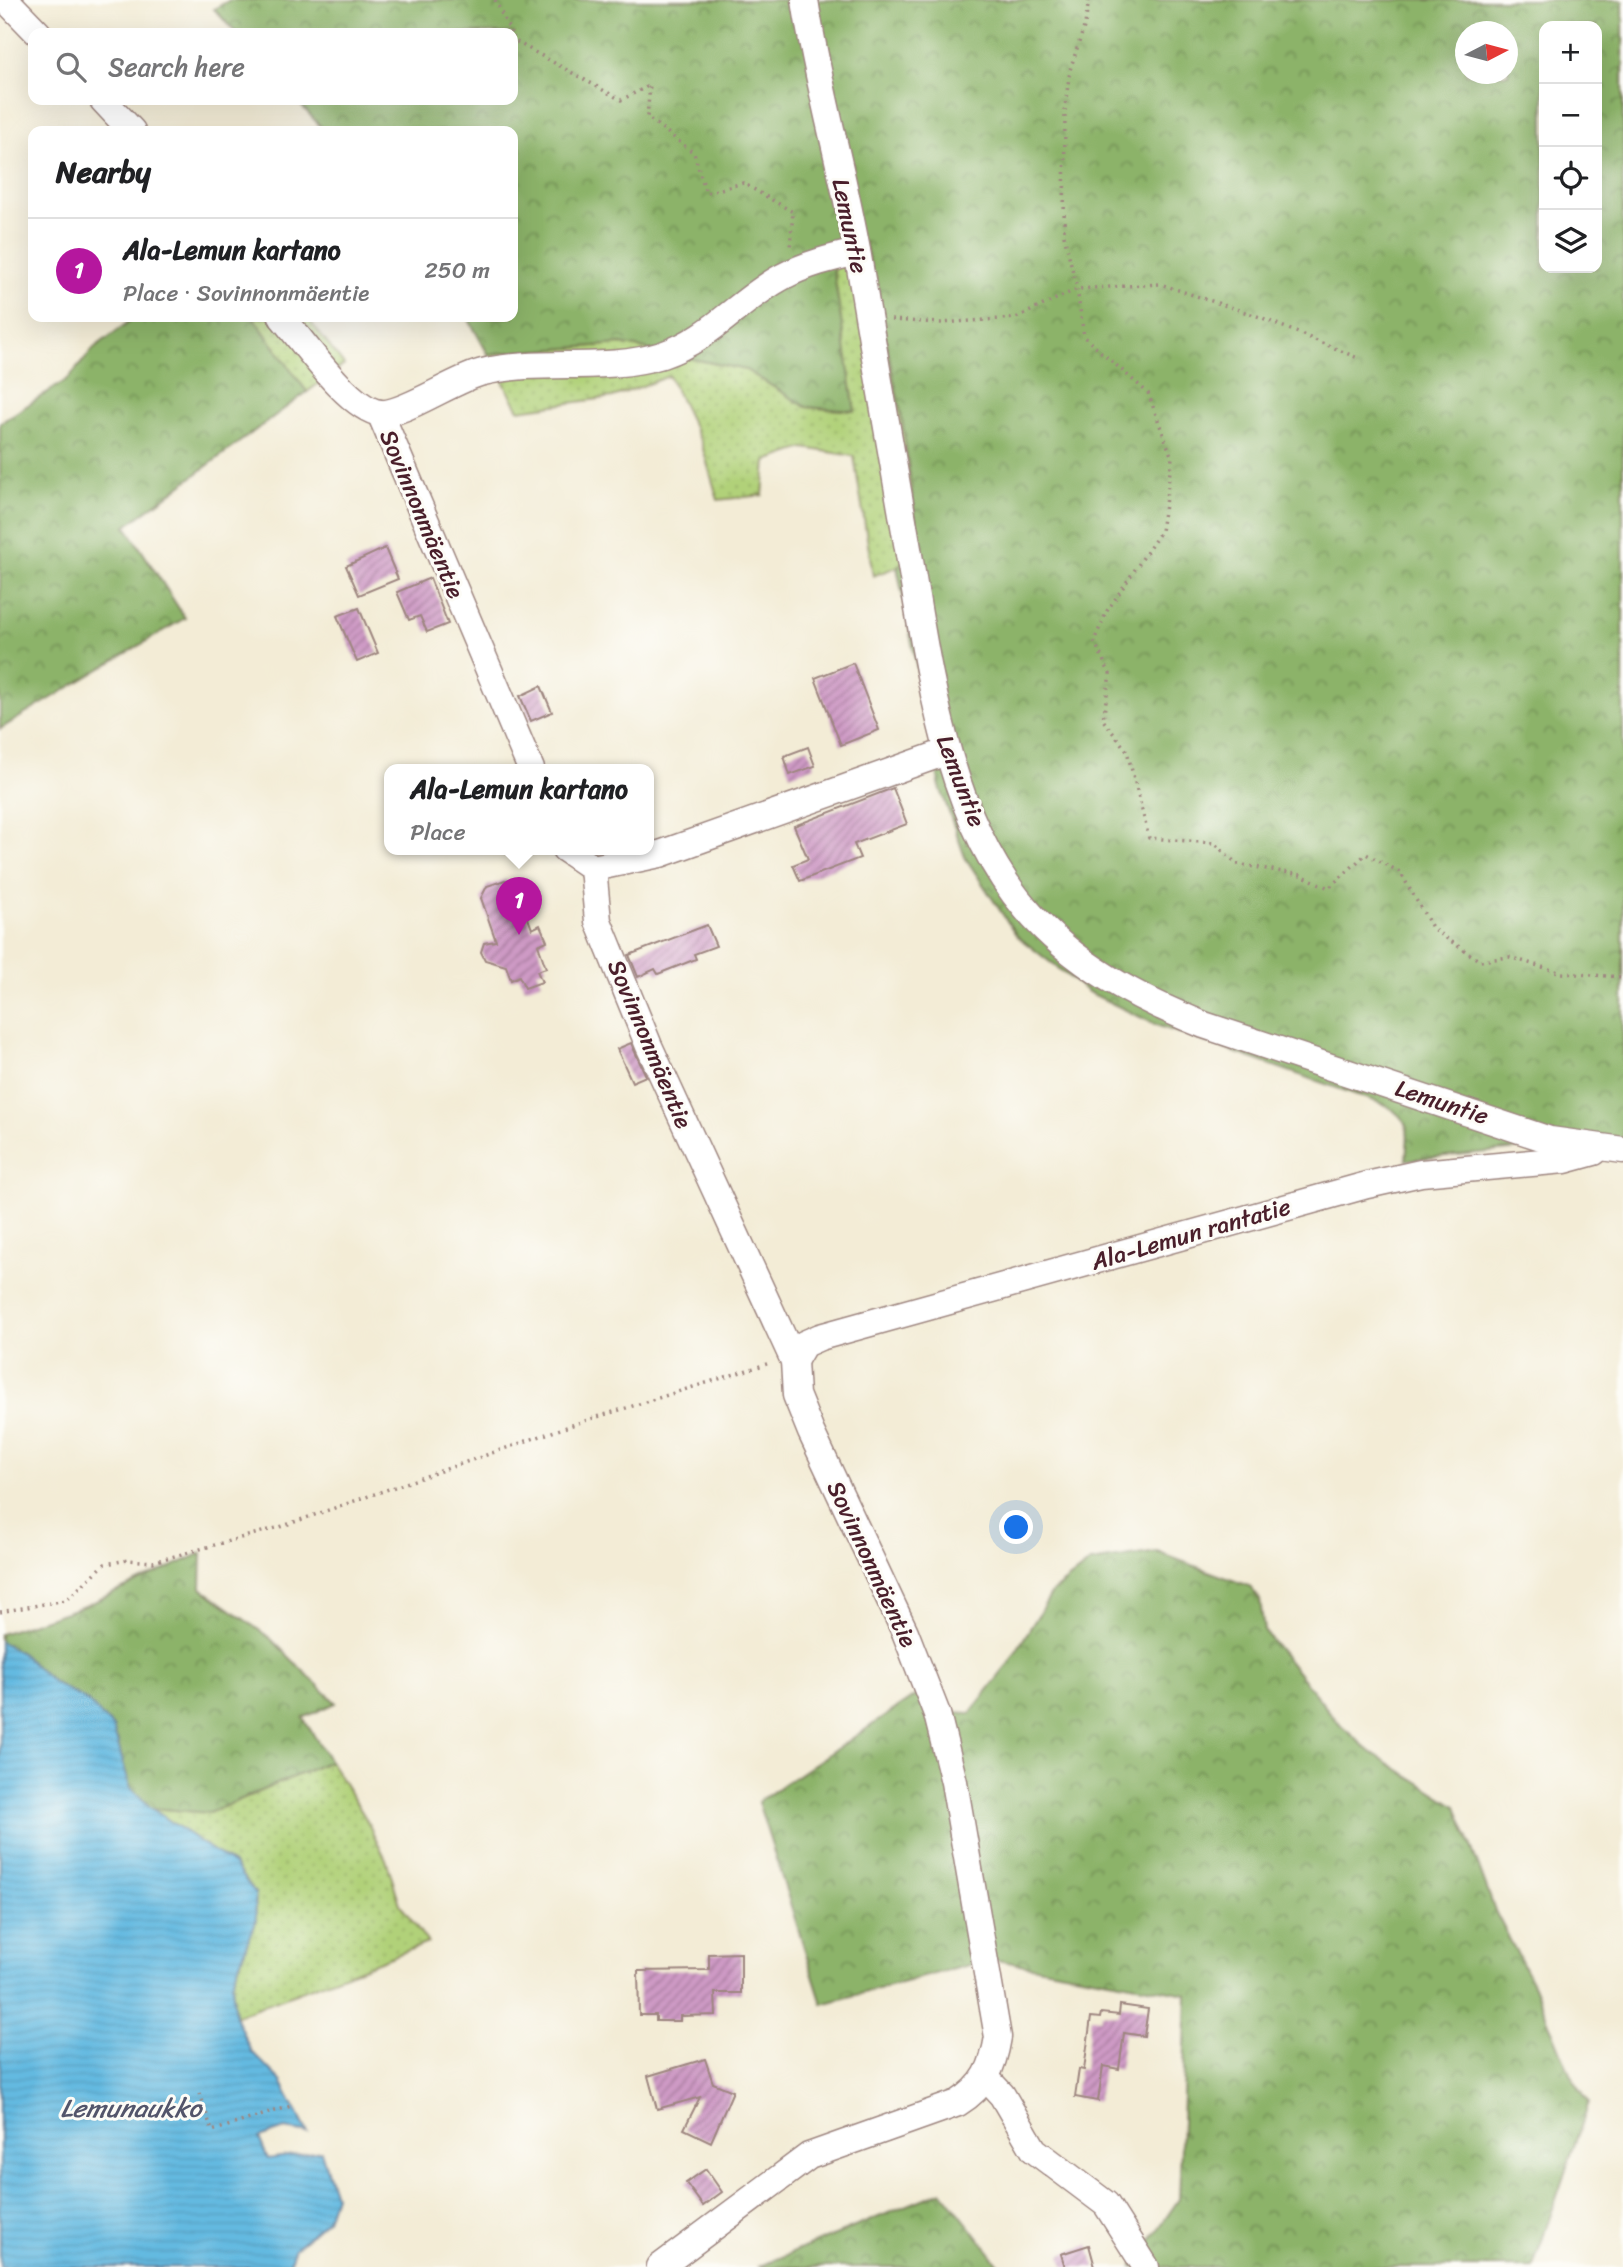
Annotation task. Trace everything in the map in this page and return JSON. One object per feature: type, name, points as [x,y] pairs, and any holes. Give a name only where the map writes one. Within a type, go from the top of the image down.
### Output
[{"type":"street","points":[[6,0],[33,28]]},
{"type":"street","name":"Lemuntie","points":[[805,0],[816,68],[857,252],[946,752],[991,856],[1025,907],[1058,941],[1099,974],[1153,1004],[1204,1025],[1550,1140],[1613,1150]]},
{"type":"street","points":[[108,105],[127,126]]},
{"type":"street","points":[[286,322],[342,388],[360,403],[380,413],[405,407],[482,372],[525,366],[619,364],[663,354],[708,334],[780,278],[820,261],[857,252]]},
{"type":"street","name":"Sovinnonmäentie","points":[[380,413],[529,764]]},
{"type":"street","points":[[574,855],[593,868],[660,854],[946,752]]},
{"type":"street","name":"Sovinnonmäentie","points":[[593,868],[598,921],[644,1035],[794,1361],[796,1395],[905,1632],[937,1714],[957,1795],[997,2026],[995,2061],[986,2078]]},
{"type":"street","name":"Ala-Lemun rantatie","points":[[794,1361],[804,1344],[820,1337],[1367,1185],[1421,1173],[1474,1166],[1565,1160],[1613,1150]]},
{"type":"street","points":[[660,2267],[809,2157],[958,2103],[975,2092],[986,2078],[1002,2095],[1034,2150],[1106,2204],[1146,2267]]},
{"type":"path","points":[[495,0],[509,28]]},
{"type":"path","points":[[1089,0],[1085,24],[1070,70],[1065,107],[1064,235],[1077,289],[1084,337],[1148,393],[1172,458],[1161,531],[1107,611],[1094,641],[1110,674],[1103,720],[1127,751],[1149,838],[1214,843],[1237,864],[1301,875],[1329,888],[1366,855],[1399,872],[1433,929],[1480,961],[1509,957],[1562,973],[1623,977]]},
{"type":"path","points":[[518,43],[621,100],[650,85],[648,117],[694,153],[706,193],[743,183],[793,212],[793,243],[778,269],[780,278]]},
{"type":"path","points":[[868,319],[940,323],[1016,318],[1077,289],[1160,284],[1260,317],[1358,358]]},
{"type":"path","points":[[0,1612],[66,1600],[105,1564],[128,1560],[153,1562],[280,1527],[575,1424],[754,1367],[794,1361]]},
{"type":"path","points":[[200,2093],[212,2131],[291,2106]]},
{"type":"green space","points":[[230,0],[1623,0],[1623,1139],[1406,1160],[1408,1141],[1405,1122],[1386,1105],[1159,1026],[1088,992],[1017,936],[965,857],[940,787],[897,567],[921,558],[901,413],[865,242],[829,241],[855,411],[806,407],[746,370],[621,344],[488,354],[470,322],[518,322],[521,275],[518,270],[518,126],[320,126],[301,105],[518,105],[518,28],[231,28],[214,9]]},
{"type":"green space","points":[[829,241],[865,242],[901,413],[921,558],[873,576],[854,456],[804,448],[766,461],[763,495],[718,500],[701,442],[669,376],[613,397],[519,410],[488,354],[621,344],[746,370],[806,407],[854,411]]},
{"type":"green space","points":[[128,322],[257,322],[307,392],[126,526],[185,618],[0,729],[0,423],[68,379],[94,348]]},
{"type":"green space","points":[[257,322],[311,322],[344,365],[307,392]]},
{"type":"green space","points":[[1157,1552],[1249,1586],[1260,1600],[1264,1631],[1341,1726],[1371,1752],[1456,1806],[1496,1913],[1534,1986],[1570,2074],[1589,2102],[1533,2267],[1132,2267],[1179,2199],[1187,1994],[991,1959],[822,2004],[758,1802],[918,1694],[950,1712],[970,1713],[1007,1666],[1053,1591],[1091,1562]]},
{"type":"green space","points":[[202,1553],[201,1588],[270,1638],[336,1703],[303,1718],[330,1761],[209,1813],[151,1808],[130,1787],[113,1727],[86,1700],[53,1682],[21,1653],[0,1641],[0,1634],[87,1605]]},
{"type":"green space","points":[[330,1761],[365,1817],[386,1859],[400,1904],[428,1943],[235,2016],[232,1984],[256,1921],[255,1893],[234,1865],[151,1808],[209,1813]]},
{"type":"green space","points":[[942,2191],[1001,2267],[757,2267]]},
{"type":"water","name":"Lemunaukko","points":[[0,1641],[21,1653],[53,1682],[86,1700],[113,1727],[130,1787],[151,1808],[234,1865],[255,1893],[256,1921],[232,1984],[235,2016],[251,2051],[281,2081],[308,2133],[285,2129],[259,2138],[268,2159],[321,2151],[335,2195],[327,2220],[295,2248],[288,2267],[0,2267]]},
{"type":"building","points":[[385,548],[398,579],[359,595],[346,566]]},
{"type":"building","points":[[430,578],[448,624],[427,632],[420,616],[409,620],[397,592]]},
{"type":"building","points":[[359,608],[378,653],[357,662],[337,616]]},
{"type":"building","points":[[853,663],[879,730],[841,745],[815,678]]},
{"type":"building","points":[[541,686],[552,712],[531,721],[520,696]]},
{"type":"building","points":[[808,747],[815,766],[790,775],[784,756]]},
{"type":"building","points":[[893,788],[907,824],[854,844],[860,858],[800,881],[793,865],[808,859],[794,826]]},
{"type":"building","points":[[505,880],[516,885],[532,929],[540,925],[547,941],[538,945],[546,968],[537,971],[542,982],[525,988],[519,976],[511,980],[506,966],[485,960],[481,952],[484,943],[496,941],[481,898],[487,886]]},
{"type":"building","points":[[707,925],[716,946],[694,954],[696,959],[658,974],[655,969],[638,977],[629,955]]},
{"type":"building","points":[[631,1043],[646,1076],[632,1082],[617,1049]]},
{"type":"building","points":[[741,1953],[741,1993],[715,1993],[716,2015],[680,2016],[680,2021],[656,2021],[656,2015],[639,2015],[638,1971],[709,1970],[709,1954]]},
{"type":"building","points":[[1120,2005],[1148,2009],[1144,2036],[1124,2033],[1119,2069],[1103,2066],[1098,2101],[1075,2097],[1079,2069],[1084,2070],[1091,2017],[1100,2018],[1101,2013],[1119,2015]]},
{"type":"building","points":[[705,2059],[713,2083],[733,2091],[711,2142],[684,2129],[700,2097],[657,2109],[648,2076]]},
{"type":"building","points":[[706,2169],[722,2192],[703,2206],[686,2183]]},
{"type":"building","points":[[1089,2245],[1095,2267],[1065,2267],[1061,2254]]},
{"type":"place","name":"Ala-Lemun kartano","points":[[519,935]]}]
